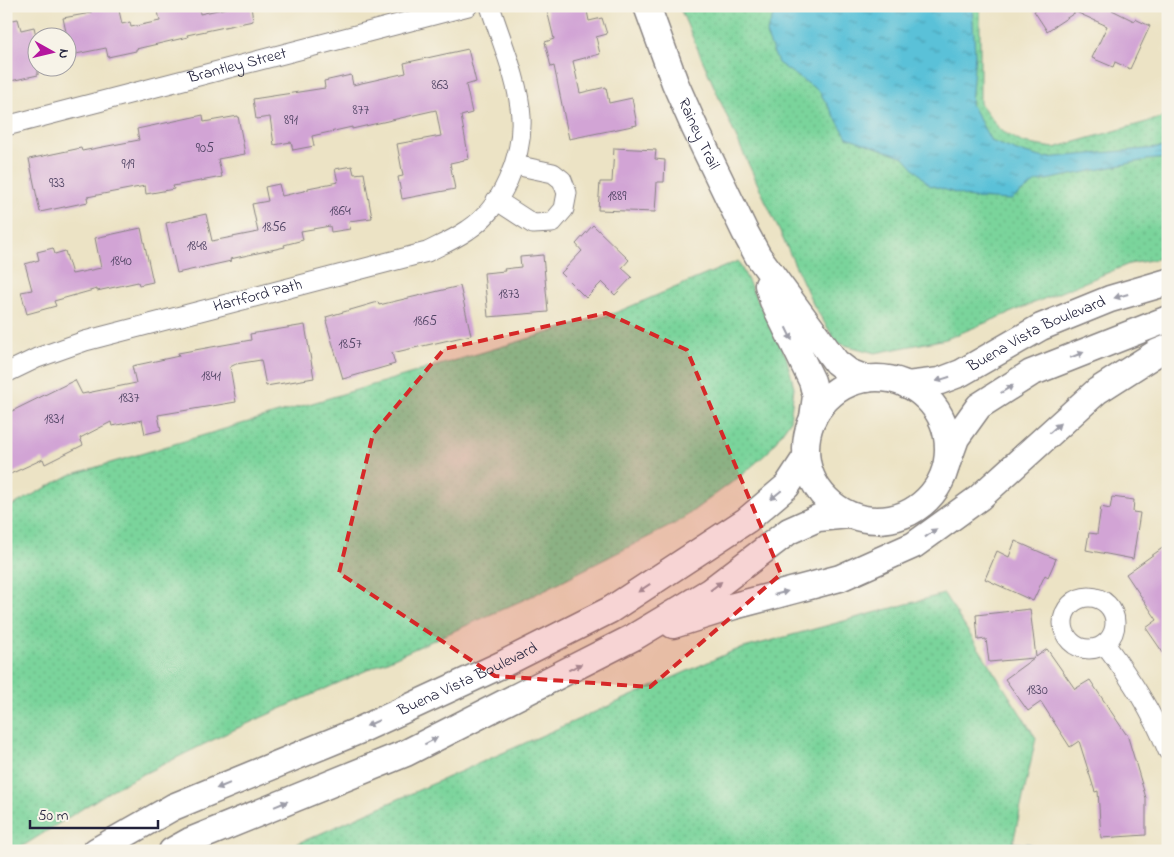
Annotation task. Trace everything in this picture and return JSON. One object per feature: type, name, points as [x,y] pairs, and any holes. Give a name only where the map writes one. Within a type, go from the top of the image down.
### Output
[{"type":"main road","name":"Rainey Trail","points":[[647,6],[675,83],[758,256],[773,301],[812,381],[816,396],[812,418]]},
{"type":"main road","name":"Rainey Trail","points":[[758,256],[836,362],[849,372],[867,379]]},
{"type":"main road","name":"Buena Vista Boulevard","points":[[907,385],[940,381],[962,373],[1041,327],[1110,299],[1168,282]]},
{"type":"main road","name":"Buena Vista Boulevard","points":[[946,465],[956,438],[979,406],[1032,373],[1168,319]]},
{"type":"main road","points":[[634,637],[734,606],[840,578],[914,545],[979,498],[1097,391],[1158,352],[1168,348]]},
{"type":"main road","points":[[172,851],[190,841],[406,753],[634,637],[709,592],[788,531],[818,518],[849,515],[873,521],[898,518],[919,506],[936,488],[946,465],[948,446],[944,427],[936,410],[923,395],[907,385],[888,379],[867,379],[845,385],[826,399],[812,418],[806,437],[806,457],[813,481],[828,501],[849,515]]},
{"type":"main road","name":"Buena Vista Boulevard","points":[[96,851],[173,807],[358,731],[501,665],[610,610],[747,520],[787,486],[806,457]]},
{"type":"street","name":"Brantley Street","points":[[6,126],[468,6]]},
{"type":"street","name":"Hartford Path","points":[[6,373],[37,358],[85,342],[427,252],[470,229],[490,209],[505,188],[515,165],[520,137],[521,117],[516,86],[490,6]]},
{"type":"street","points":[[496,200],[534,224],[552,223],[564,209],[567,193],[562,180],[553,172],[515,165]]},
{"type":"street","points":[[1105,644],[1147,705],[1168,751]]},
{"type":"highlighted area","points":[[606,313],[687,350],[781,574],[650,687],[495,676],[339,573],[373,434],[444,349]]},
{"type":"green space","points":[[679,6],[980,6],[980,103],[1000,130],[1023,143],[1054,148],[1168,116],[1168,257],[1129,264],[946,339],[875,353],[837,343],[814,306],[736,137]]},
{"type":"green space","points":[[738,261],[786,356],[794,387],[790,421],[768,452],[743,474],[678,522],[534,595],[229,732],[115,788],[15,851],[6,851],[6,509],[70,475],[615,313]]},
{"type":"green space","points":[[944,594],[1036,738],[1013,843],[979,851],[281,851],[733,651]]},
{"type":"water","points":[[777,6],[972,6],[975,54],[971,104],[991,141],[1017,151],[1045,158],[1168,147],[1168,158],[1146,160],[1036,182],[1011,200],[972,198],[929,185],[904,157],[847,137],[819,91],[778,63],[766,34]]},
{"type":"water","points":[[1013,843],[1030,844],[1039,851],[979,851]]},
{"type":"building","points":[[90,6],[118,6],[122,24],[130,22],[131,27],[160,21],[157,6],[199,6],[200,14],[235,6],[251,6],[253,21],[187,35],[188,37],[108,57],[106,48],[78,54],[78,28],[65,28],[63,18],[91,13]]},
{"type":"building","points":[[546,6],[586,6],[589,21],[602,18],[607,34],[596,37],[600,54],[573,61],[580,93],[606,87],[609,103],[632,98],[637,125],[569,139],[554,66],[551,67],[545,42],[554,39]]},
{"type":"building","points":[[1041,6],[1104,6],[1134,21],[1135,19],[1150,26],[1130,69],[1115,62],[1113,67],[1092,58],[1107,26],[1076,12],[1047,31],[1034,11]]},
{"type":"building","points":[[18,19],[21,30],[28,28],[28,77],[6,82],[6,21]]},
{"type":"building","points":[[468,49],[476,82],[466,85],[472,113],[461,116],[469,159],[450,163],[455,189],[402,199],[398,177],[403,176],[397,144],[441,136],[436,110],[312,136],[314,146],[293,150],[291,142],[274,145],[270,117],[256,119],[253,99],[325,88],[324,81],[351,75],[353,85],[406,73],[404,63]]},
{"type":"building","points":[[203,115],[204,122],[238,116],[245,154],[218,159],[222,177],[173,186],[174,189],[146,194],[145,186],[87,197],[88,202],[40,212],[29,159],[81,148],[82,151],[139,140],[137,129]]},
{"type":"building","points":[[614,148],[656,150],[655,159],[665,160],[664,182],[657,182],[655,212],[598,210],[600,182],[612,182]]},
{"type":"building","points":[[352,166],[354,174],[364,173],[372,218],[349,221],[350,229],[331,232],[330,226],[301,231],[303,240],[284,245],[285,247],[177,273],[166,223],[206,214],[212,241],[258,232],[252,204],[268,201],[265,187],[279,184],[282,196],[308,190],[308,188],[338,182],[335,169]]},
{"type":"building","points":[[593,225],[629,260],[622,268],[632,277],[615,295],[602,282],[586,298],[561,273],[582,251],[576,244]]},
{"type":"building","points":[[141,228],[153,282],[139,285],[138,282],[97,291],[97,289],[54,301],[56,306],[27,314],[21,292],[32,290],[25,264],[39,260],[37,252],[53,248],[55,254],[65,251],[72,274],[101,268],[95,238]]},
{"type":"building","points":[[543,255],[548,312],[488,317],[484,273],[521,267],[520,257]]},
{"type":"building","points":[[460,286],[471,335],[392,353],[395,364],[343,379],[326,317],[378,302],[379,305]]},
{"type":"building","points":[[305,325],[314,378],[266,386],[261,360],[236,364],[230,367],[236,402],[158,415],[161,430],[145,434],[142,420],[112,426],[111,422],[80,438],[83,445],[45,464],[43,459],[6,476],[6,414],[75,380],[82,394],[136,383],[132,366],[179,356],[178,353],[251,340],[250,334]]},
{"type":"building","points":[[1112,497],[1134,500],[1133,512],[1140,513],[1133,559],[1086,550],[1089,533],[1097,534],[1101,507],[1110,509]]},
{"type":"building","points":[[1015,541],[1056,559],[1048,577],[1045,575],[1033,601],[985,579],[997,551],[1009,557]]},
{"type":"building","points":[[1168,544],[1168,660],[1146,628],[1157,620],[1126,574]]},
{"type":"building","points":[[1030,609],[1036,657],[1047,649],[1075,689],[1090,680],[1127,734],[1146,798],[1146,835],[1101,838],[1098,791],[1095,792],[1079,741],[1070,747],[1041,702],[1028,711],[1005,679],[1034,658],[989,662],[986,639],[978,640],[976,615]]}]
